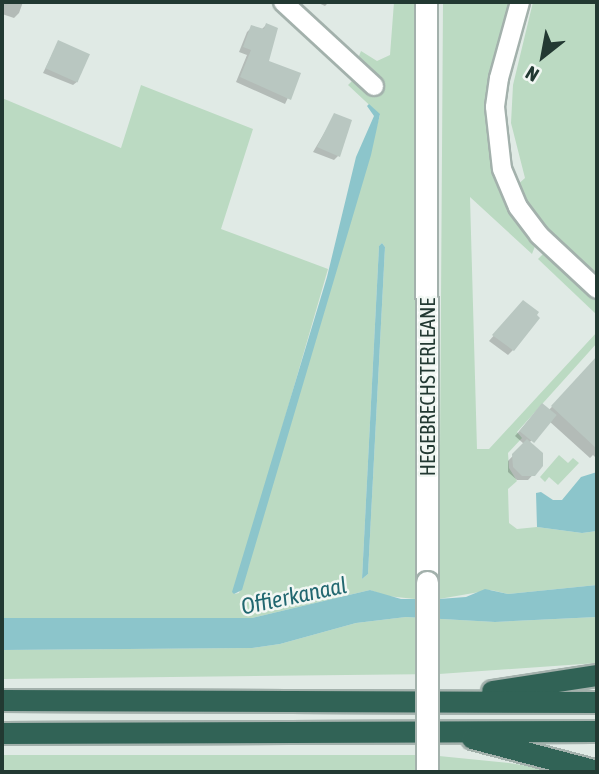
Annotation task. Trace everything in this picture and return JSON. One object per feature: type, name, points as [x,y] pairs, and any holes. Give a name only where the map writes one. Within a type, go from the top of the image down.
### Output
[{"type":"highway","points":[[419,702],[597,676]]},
{"type":"highway","points":[[2,699],[597,702]]},
{"type":"highway","points":[[450,731],[518,752],[597,771]]},
{"type":"highway","points":[[2,733],[597,731]]},
{"type":"street","points":[[283,2],[374,86]]},
{"type":"street","name":"HEGEBRECHSTERLEANE","points":[[426,2],[426,772]]},
{"type":"street","points":[[520,2],[495,100],[496,138],[502,169],[518,207],[533,227],[597,289]]},
{"type":"green space","points":[[394,2],[417,2],[415,599],[387,596],[370,590],[252,618],[2,618],[2,98],[121,148],[141,85],[253,129],[221,229],[328,269],[234,594],[239,593],[380,115],[348,85],[355,78],[375,93],[383,86],[357,61],[361,51],[377,61],[390,55]],"holes":[[[382,243],[385,247],[368,574],[362,579],[379,246]]]},
{"type":"green space","points":[[443,2],[513,2],[491,92],[488,133],[496,170],[537,241],[532,254],[470,197],[477,449],[489,449],[597,332],[597,343],[517,432],[522,438],[508,453],[509,468],[517,481],[508,489],[509,523],[517,529],[537,527],[582,533],[597,531],[597,585],[508,594],[491,590],[439,599]]},
{"type":"green space","points":[[533,2],[597,2],[597,282],[545,232],[515,187],[525,178],[511,123],[513,85]]},
{"type":"green space","points":[[546,251],[597,298],[597,315],[538,259]]},
{"type":"green space","points":[[559,455],[568,463],[573,458],[579,463],[558,485],[549,477],[545,482],[540,477]]},
{"type":"green space","points":[[406,617],[495,622],[597,617],[597,663],[439,674],[2,679],[2,650],[252,648],[280,644],[356,623]]},
{"type":"green space","points":[[2,755],[415,755],[415,772],[2,772]]},
{"type":"green space","points":[[439,756],[509,763],[566,772],[439,772]]},
{"type":"water","points":[[369,104],[380,114],[371,155],[242,590],[234,594],[232,592],[327,277],[356,157],[374,116],[367,106]]},
{"type":"water","points":[[382,243],[385,247],[368,574],[362,579],[379,246]]},
{"type":"water","points":[[597,472],[597,531],[582,533],[537,527],[536,493],[541,492],[553,500],[562,500],[581,477]]},
{"type":"water","points":[[597,585],[597,617],[495,622],[406,617],[356,623],[280,644],[252,648],[2,650],[2,618],[252,618],[370,590],[401,599],[439,599],[466,597],[485,589],[508,594]]},
{"type":"building","points":[[266,23],[278,28],[269,61],[301,73],[291,100],[240,77],[251,50],[243,47],[251,25],[264,29]]},
{"type":"building","points":[[58,40],[90,54],[77,83],[45,68]]},
{"type":"building","points":[[334,113],[352,120],[340,157],[317,147]]},
{"type":"building","points":[[523,300],[539,312],[537,315],[540,318],[514,351],[492,335]]},
{"type":"building","points":[[597,356],[597,449],[551,406]]},
{"type":"building","points":[[542,403],[557,415],[534,443],[519,431]]},
{"type":"building","points":[[527,439],[543,453],[543,466],[535,476],[522,476],[513,467],[512,454]]},
{"type":"water label","name":"Offierkanaal","points":[[294,596]]}]
